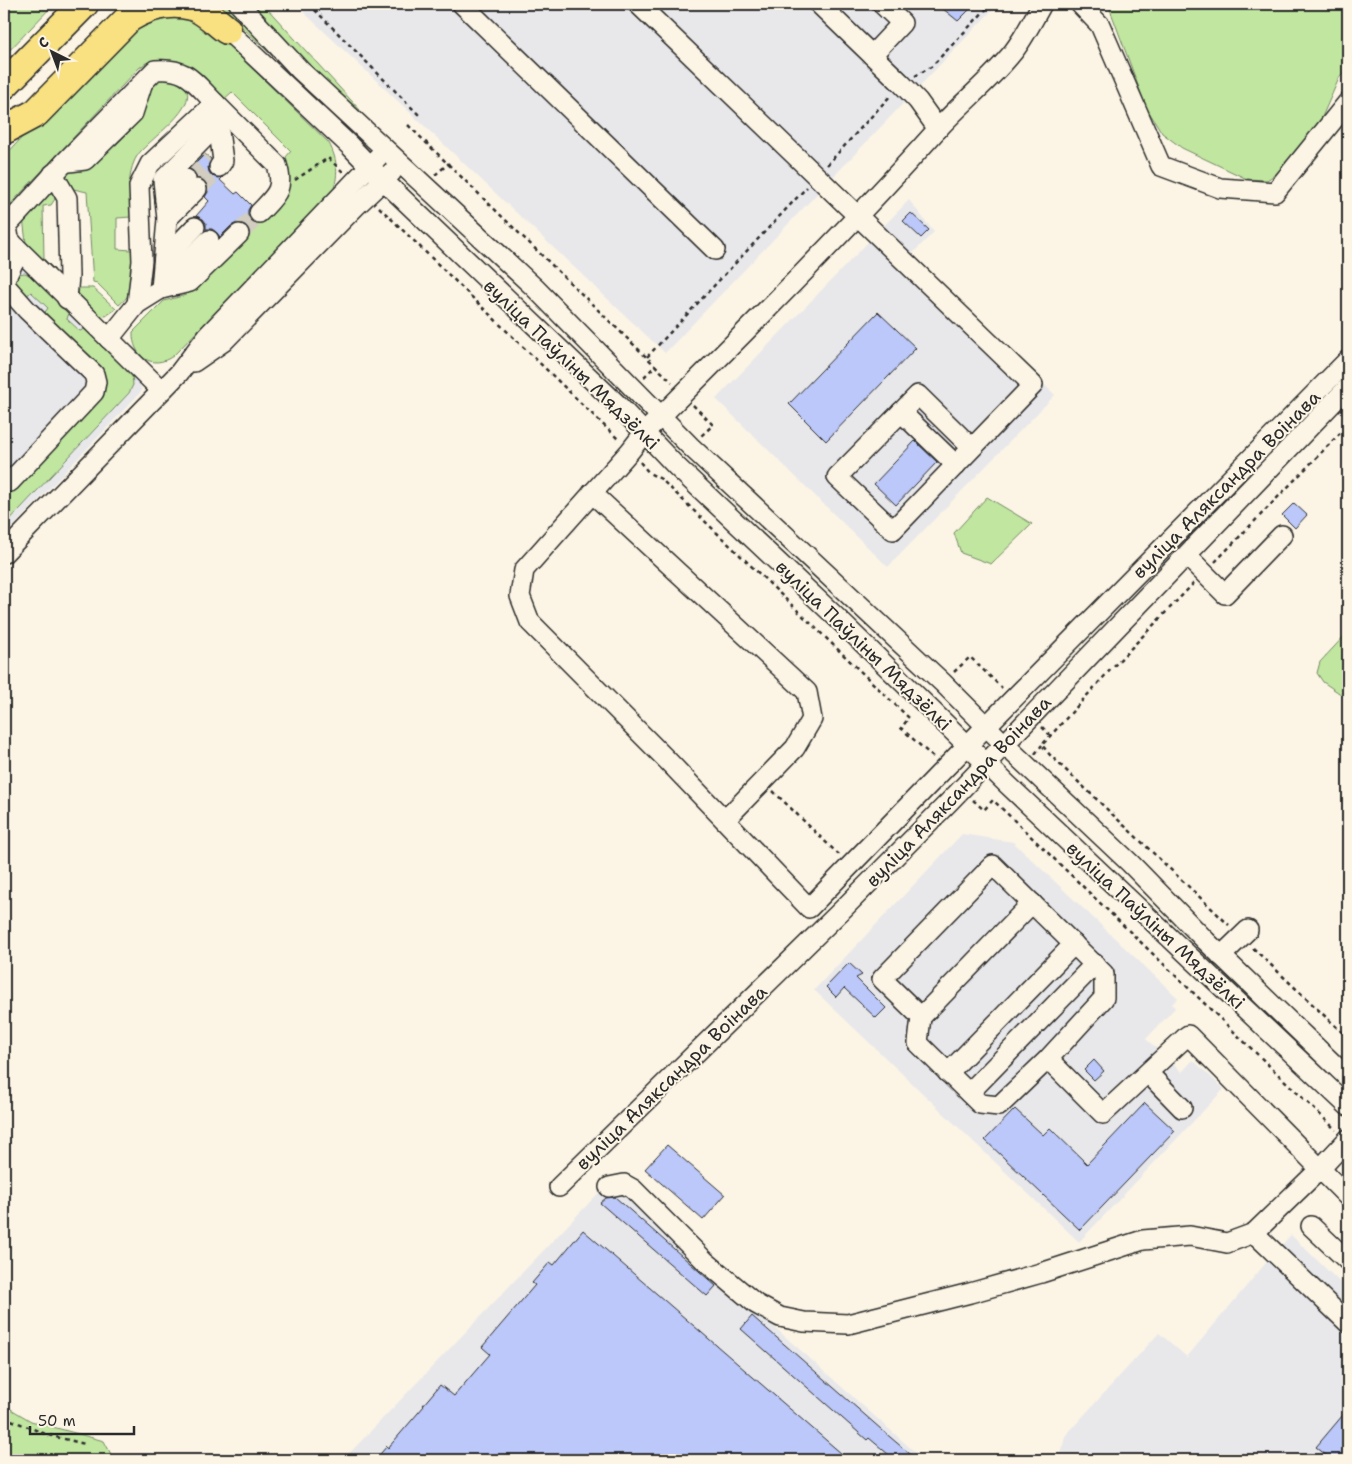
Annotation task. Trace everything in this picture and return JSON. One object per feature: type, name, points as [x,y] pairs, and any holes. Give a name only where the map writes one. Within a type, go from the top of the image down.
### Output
[{"type":"highway","points":[[4,85],[84,4]]},
{"type":"highway","points":[[5,130],[128,4]]},
{"type":"highway","points":[[5,130],[36,113],[129,18],[143,9],[158,4],[192,6],[204,12],[227,30]]},
{"type":"street","name":"вуліца Паўліны Мядзёлкі","points":[[239,4],[300,70],[535,288],[660,417],[943,683],[1005,745],[1130,863],[1221,956],[1348,1078]]},
{"type":"street","points":[[462,4],[715,250]]},
{"type":"street","points":[[638,4],[1033,385],[894,530],[837,477],[918,395],[972,448]]},
{"type":"street","points":[[819,4],[918,101],[938,129]]},
{"type":"street","points":[[872,54],[902,23],[882,4]]},
{"type":"street","points":[[592,493],[807,692],[812,720],[795,748],[725,820],[530,622],[520,596],[524,570],[592,493],[630,452],[644,433],[904,168],[938,129],[1014,51],[1042,4]]},
{"type":"street","points":[[1080,4],[1100,25],[1162,166],[1220,188],[1275,192],[1348,102]]},
{"type":"street","name":"вуліца Паўліны Мядзёлкі","points":[[227,30],[617,404],[676,466],[967,746],[1348,1106]]},
{"type":"street","points":[[161,390],[22,254],[10,239],[5,228],[59,168],[85,160],[133,113],[143,81],[155,70],[169,69],[184,73],[277,165],[281,176],[278,192],[259,213]]},
{"type":"street","points":[[213,162],[223,161],[215,103]]},
{"type":"street","points":[[137,304],[142,261],[139,186],[150,164],[215,103]]},
{"type":"street","points":[[162,277],[167,219],[163,180],[219,133]]},
{"type":"street","points":[[360,189],[369,166],[386,150]]},
{"type":"street","points":[[4,553],[179,373],[208,335],[360,189],[383,180],[401,164]]},
{"type":"street","points":[[59,168],[67,198],[69,276],[67,299]]},
{"type":"street","points":[[165,200],[191,184],[167,219]]},
{"type":"street","points":[[109,339],[137,304],[202,233],[162,277]]},
{"type":"street","points":[[162,277],[190,282],[239,234]]},
{"type":"street","points":[[4,477],[10,482],[94,392],[96,382],[94,374],[27,310],[4,283],[14,261],[22,254]]},
{"type":"street","name":"вуліца Аляксандра Воінава","points":[[725,820],[810,908],[986,726],[1348,360]]},
{"type":"street","points":[[1328,380],[1345,390]]},
{"type":"street","name":"вуліца Аляксандра Воінава","points":[[559,1187],[842,910],[1005,745],[1345,390]]},
{"type":"street","points":[[901,412],[956,465]]},
{"type":"street","points":[[1187,556],[1225,594],[1282,535]]},
{"type":"street","points":[[920,1017],[882,979],[993,865],[1095,964],[1104,974],[1104,998],[1048,1059],[999,1106],[980,1104],[918,1044],[920,1017],[1032,903]]},
{"type":"street","points":[[1221,956],[1244,933]]},
{"type":"street","points":[[948,1073],[1074,944]]},
{"type":"street","points":[[969,1093],[1095,964]]},
{"type":"street","points":[[1048,1059],[1104,1114],[1188,1035],[1348,1197]]},
{"type":"street","points":[[1148,1073],[1182,1108]]},
{"type":"street","points":[[609,1187],[624,1184],[633,1189],[705,1261],[756,1304],[780,1317],[804,1322],[848,1324],[1032,1276],[1143,1240],[1190,1236],[1226,1243],[1254,1233],[1348,1139]]},
{"type":"street","points":[[1311,1226],[1348,1260]]},
{"type":"street","points":[[1254,1233],[1348,1323]]},
{"type":"path","points":[[311,4],[419,114]]},
{"type":"path","points":[[408,125],[713,425],[690,446]]},
{"type":"path","points":[[278,192],[328,158],[602,422],[649,473],[661,479],[909,718]]},
{"type":"path","points":[[1348,424],[1111,669],[1042,745],[1050,755],[1244,933],[1348,1038]]},
{"type":"path","points":[[661,479],[676,466]]},
{"type":"path","points":[[943,683],[970,657],[1004,690]]},
{"type":"path","points":[[924,703],[901,728],[945,768]]},
{"type":"path","points":[[763,782],[838,854],[845,846]]},
{"type":"path","points":[[961,789],[984,810],[993,800],[1348,1139]]},
{"type":"path","points":[[4,1417],[48,1435],[86,1444]]},
{"type":"shaded area","points":[[295,4],[998,4],[665,353]]},
{"type":"shaded area","points":[[909,200],[934,232],[911,255],[1055,395],[888,567],[716,399]]},
{"type":"shaded area","points":[[4,248],[137,379],[142,390],[4,536]]},
{"type":"shaded area","points":[[962,834],[1013,842],[1178,998],[1172,1004],[1175,1008],[1146,1039],[1182,1072],[1193,1060],[1224,1089],[1079,1242],[814,990]]},
{"type":"shaded area","points":[[610,1181],[924,1460],[343,1460]]},
{"type":"shaded area","points":[[1291,1235],[1348,1290],[1348,1460],[1060,1460],[1065,1436],[1159,1333],[1187,1357]]},
{"type":"green space","points":[[4,4],[54,4],[4,56]]},
{"type":"green space","points":[[207,4],[226,4],[352,129],[349,130],[237,22]]},
{"type":"green space","points":[[249,4],[263,4],[360,110],[358,119]]},
{"type":"green space","points":[[1108,4],[1348,4],[1348,68],[1340,76],[1315,133],[1282,170],[1267,180],[1247,179],[1182,148],[1162,133],[1146,107]]},
{"type":"green space","points":[[173,9],[220,37],[329,143],[336,162],[336,181],[332,194],[173,356],[158,362],[145,359],[140,354],[136,348],[133,332],[164,301],[186,295],[265,215],[284,191],[289,171],[286,157],[291,151],[232,92],[222,101],[155,62],[146,63],[139,68],[4,211],[4,157],[124,29]]},
{"type":"green space","points":[[163,78],[179,81],[184,85],[188,94],[186,103],[180,113],[143,149],[137,156],[131,170],[131,217],[117,218],[117,249],[132,250],[133,280],[129,293],[119,305],[97,283],[93,282],[87,192],[69,188],[64,177],[113,142],[116,145],[132,129],[146,89],[152,82]]},
{"type":"green space","points":[[47,192],[54,193],[55,199],[51,205],[43,206],[44,259],[55,270],[48,271],[27,251],[23,218]]},
{"type":"green space","points":[[25,273],[69,313],[67,319],[80,331],[85,329],[132,373],[133,385],[129,393],[4,526],[4,494],[99,391],[43,315],[48,308],[31,292],[25,297],[13,283],[18,274]]},
{"type":"green space","points":[[79,288],[93,288],[116,309],[106,316],[98,315],[78,296]]},
{"type":"green space","points":[[987,497],[1032,524],[991,564],[961,553],[954,533]]},
{"type":"green space","points":[[1348,632],[1348,699],[1323,682],[1317,673],[1320,662]]},
{"type":"green space","points":[[4,1405],[31,1421],[104,1441],[114,1460],[4,1460]]},
{"type":"building","points":[[937,4],[975,4],[958,21]]},
{"type":"building","points":[[205,154],[211,159],[208,167],[212,176],[223,177],[220,180],[235,194],[238,192],[251,205],[248,210],[248,216],[256,224],[249,230],[242,223],[237,223],[220,237],[212,229],[206,229],[206,223],[203,219],[196,216],[209,201],[205,197],[208,187],[205,181],[197,178],[194,171],[190,169]]},
{"type":"building","points":[[911,213],[929,230],[921,238],[903,221]]},
{"type":"building","points":[[878,312],[916,348],[826,441],[789,404]]},
{"type":"building","points":[[915,441],[937,462],[896,505],[874,484]]},
{"type":"building","points":[[1294,503],[1307,515],[1295,528],[1282,515]]},
{"type":"building","points":[[849,963],[862,975],[856,978],[886,1008],[876,1018],[844,988],[836,997],[826,987]]},
{"type":"building","points":[[1094,1060],[1104,1071],[1094,1080],[1084,1070]]},
{"type":"building","points":[[1145,1103],[1175,1131],[1080,1230],[985,1140],[1015,1109],[1043,1135],[1050,1128],[1087,1164]]},
{"type":"building","points":[[667,1145],[725,1195],[703,1220],[645,1169]]},
{"type":"building","points":[[615,1197],[716,1286],[707,1296],[600,1203],[606,1198]]},
{"type":"building","points":[[583,1230],[842,1454],[837,1460],[375,1460],[387,1446],[388,1448],[440,1385],[454,1396],[490,1354],[482,1347],[535,1285],[532,1283],[550,1262],[554,1265]]},
{"type":"building","points":[[752,1316],[917,1460],[895,1460],[869,1438],[867,1440],[741,1329]]},
{"type":"building","points":[[1348,1409],[1348,1450],[1339,1460],[1332,1460],[1316,1447]]},
{"type":"tunnel","points":[[186,179],[208,157]]},
{"type":"tunnel","points":[[197,189],[219,167]]},
{"type":"tunnel","points":[[239,234],[259,213]]}]
